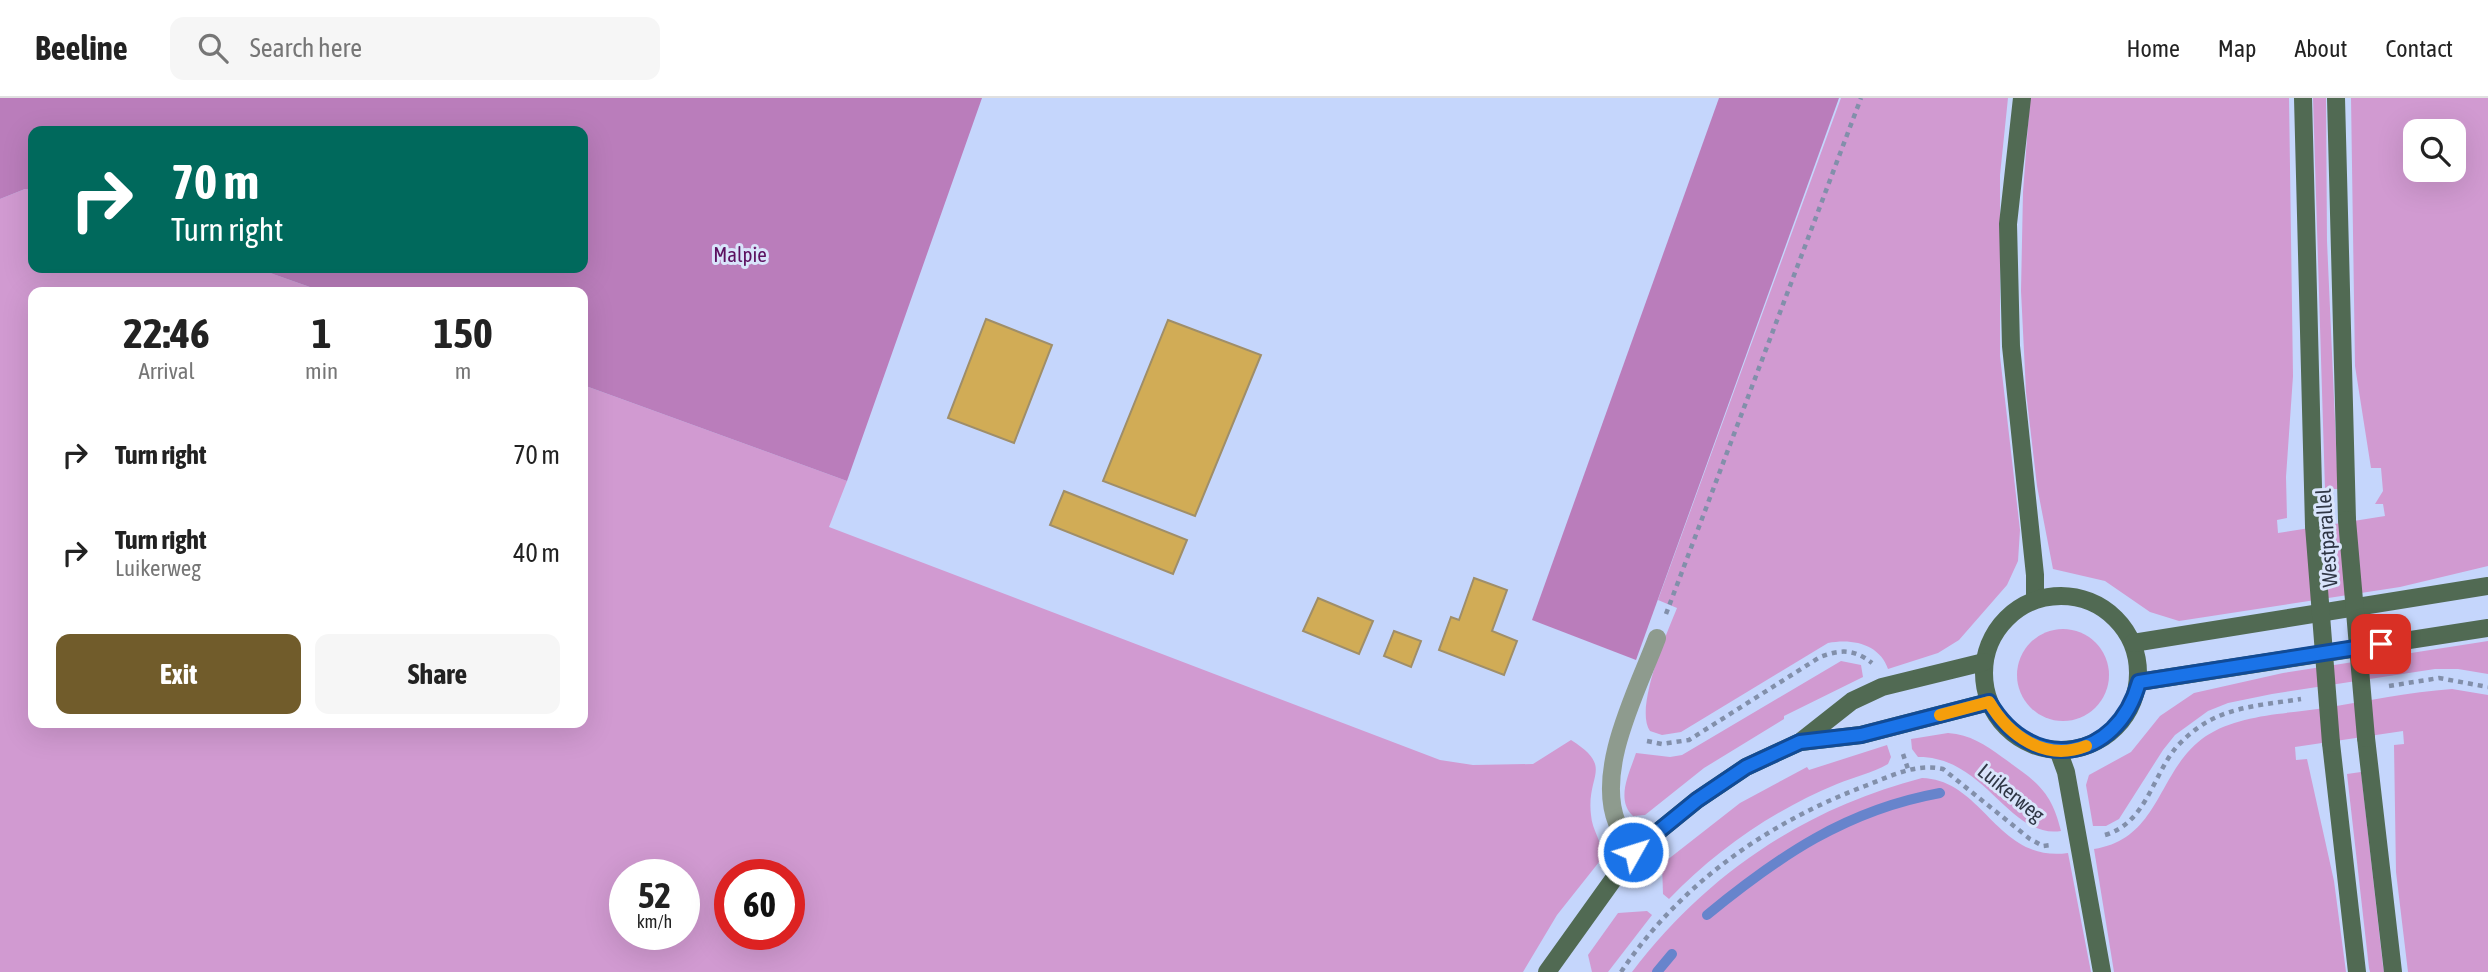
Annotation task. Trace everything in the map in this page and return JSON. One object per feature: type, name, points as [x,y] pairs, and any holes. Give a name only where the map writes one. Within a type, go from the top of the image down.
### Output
[{"type":"main road","points":[[2022,98],[2008,224],[2010,333],[2035,575],[2035,599]]},
{"type":"main road","name":"Westparallel","points":[[2302,98],[2315,526],[2331,743],[2357,972]]},
{"type":"main road","name":"Westparallel","points":[[2336,98],[2347,520],[2366,738],[2393,972]]},
{"type":"main road","points":[[2133,643],[2488,586]]},
{"type":"main road","points":[[2066,595],[2101,605],[2118,620],[2133,643],[2139,662],[2139,682],[2133,703],[2120,724],[2102,740],[2080,748],[2058,750],[2039,747],[2017,736],[1999,719],[1989,702],[1984,683],[1984,662],[1991,639],[2002,622],[2035,599],[2066,595]]},
{"type":"main road","points":[[2139,682],[2488,628]]},
{"type":"main road","points":[[1548,972],[1633,852],[1697,800],[1746,767],[1800,742],[1852,701],[1882,688],[1984,662]]},
{"type":"main road","points":[[1800,742],[1861,735],[1989,702]]},
{"type":"main road","points":[[2058,750],[2066,772],[2102,972]]},
{"type":"street","points":[[1633,852],[1616,821],[1611,790],[1620,736],[1657,638]]},
{"type":"path","points":[[1657,638],[1861,98]]},
{"type":"path","points":[[1620,736],[1662,744],[1689,740],[1820,657],[1837,650],[1856,652],[1871,662],[1882,688]]},
{"type":"path","points":[[2385,686],[2439,678],[2488,687]]},
{"type":"path","name":"Luikerweg","points":[[1621,972],[1668,913],[1727,861],[1773,829],[1829,799],[1908,769],[1929,766],[1954,775],[2024,835],[2043,846],[2078,841],[2109,834],[2128,823],[2145,804],[2175,749],[2207,722],[2233,711],[2303,699]]},
{"type":"path","points":[[1894,727],[1908,769]]},
{"type":"shaded area","points":[[1841,98],[2008,98],[2000,175],[2000,356],[2020,530],[2018,561],[2007,585],[1959,640],[1938,653],[1888,669],[1879,654],[1865,645],[1828,643],[1681,732],[1662,735],[1650,731],[1646,720],[1646,706],[1654,671],[1677,608],[1658,600]]},
{"type":"shaded area","points":[[2030,98],[2289,98],[2293,376],[2286,477],[2287,518],[2277,520],[2278,533],[2385,516],[2383,504],[2375,504],[2383,491],[2381,468],[2371,468],[2355,366],[2351,98],[2488,98],[2488,566],[2400,587],[2179,621],[2150,612],[2105,581],[2053,569],[2037,486],[2026,392],[2021,291],[2023,192]]},
{"type":"shaded area","points":[[2313,98],[2326,98],[2327,241],[2338,489],[2325,489]]},
{"type":"shaded area","points":[[28,189],[28,273],[270,273],[310,287],[28,287],[28,728],[588,728],[588,387],[847,481],[829,527],[1440,760],[1473,765],[1533,764],[1571,740],[1592,758],[1595,765],[1591,815],[1603,857],[1557,915],[1523,972],[0,972],[0,199]]},
{"type":"shaded area","points":[[2063,629],[2081,632],[2096,642],[2106,657],[2109,675],[2106,693],[2096,708],[2081,718],[2063,721],[2045,718],[2030,708],[2020,693],[2017,675],[2020,657],[2030,642],[2045,632]]},
{"type":"shaded area","points":[[2488,641],[2488,674],[2458,669],[2435,669],[2272,694],[2228,703],[2208,711],[2175,735],[2119,819],[2106,826],[2093,826],[2086,785],[2089,775],[2131,752],[2160,716],[2194,693],[2283,673]]},
{"type":"shaded area","points":[[1841,661],[1861,665],[1863,677],[1784,716],[1784,719],[1704,768],[1645,815],[1633,816],[1625,802],[1624,794],[1636,753],[1670,757],[1682,755]]},
{"type":"shaded area","points":[[2452,689],[2488,695],[2488,972],[2408,972],[2396,872],[2394,745],[2404,744],[2403,731],[2295,747],[2296,760],[2307,759],[2334,881],[2346,972],[2114,972],[2094,849],[2116,843],[2133,832],[2146,818],[2177,766],[2206,736],[2248,719]]},
{"type":"shaded area","points":[[1948,733],[1983,744],[2033,780],[2047,795],[2061,831],[2043,830],[2026,823],[1961,769],[1941,760],[1918,757],[1912,749],[1911,739]]},
{"type":"shaded area","points":[[1887,745],[1891,757],[1888,764],[1791,806],[1726,848],[1669,899],[1663,894],[1662,864],[1740,803],[1807,767],[1809,770]]},
{"type":"shaded area","points":[[2361,772],[2384,972],[2370,972],[2369,968],[2347,774]]},
{"type":"shaded area","points":[[1922,778],[1943,782],[1961,792],[2024,846],[2044,853],[2068,853],[2091,972],[1632,972],[1692,905],[1760,850],[1797,827],[1837,808],[1878,791]]},
{"type":"shaded area","points":[[1647,911],[1652,915],[1608,972],[1592,972],[1588,955],[1618,913]]},
{"type":"green space","name":"Malpie","points":[[0,98],[982,98],[847,481],[588,387],[588,287],[310,287],[270,273],[588,273],[588,126],[28,126],[28,189],[0,199]]},
{"type":"green space","points":[[1719,98],[1839,98],[1636,660],[1532,620]]},
{"type":"building","points":[[986,319],[1052,345],[1014,443],[948,418]]},
{"type":"building","points":[[1168,320],[1261,355],[1195,516],[1103,481]]},
{"type":"building","points":[[1064,491],[1187,540],[1173,574],[1050,525]]},
{"type":"building","points":[[1474,578],[1507,590],[1492,631],[1517,641],[1504,675],[1439,650],[1451,617],[1459,620]]},
{"type":"building","points":[[1318,598],[1373,621],[1359,654],[1303,631]]},
{"type":"building","points":[[1394,631],[1421,641],[1411,667],[1384,656]]},
{"type":"waterway","points":[[1707,915],[1761,873],[1815,838],[1874,811],[1940,793]]},
{"type":"waterway","points":[[1657,972],[1672,954]]},
{"type":"slow traffic","points":[[1940,715],[1989,702],[2010,732],[2024,741],[2058,750],[2086,746]]},
{"type":"route","points":[[1633,852],[1697,800],[1746,767],[1800,742],[1861,735],[1989,702],[2010,732],[2024,741],[2058,750],[2080,748],[2102,740],[2120,724],[2133,703],[2139,682],[2381,644]]}]
